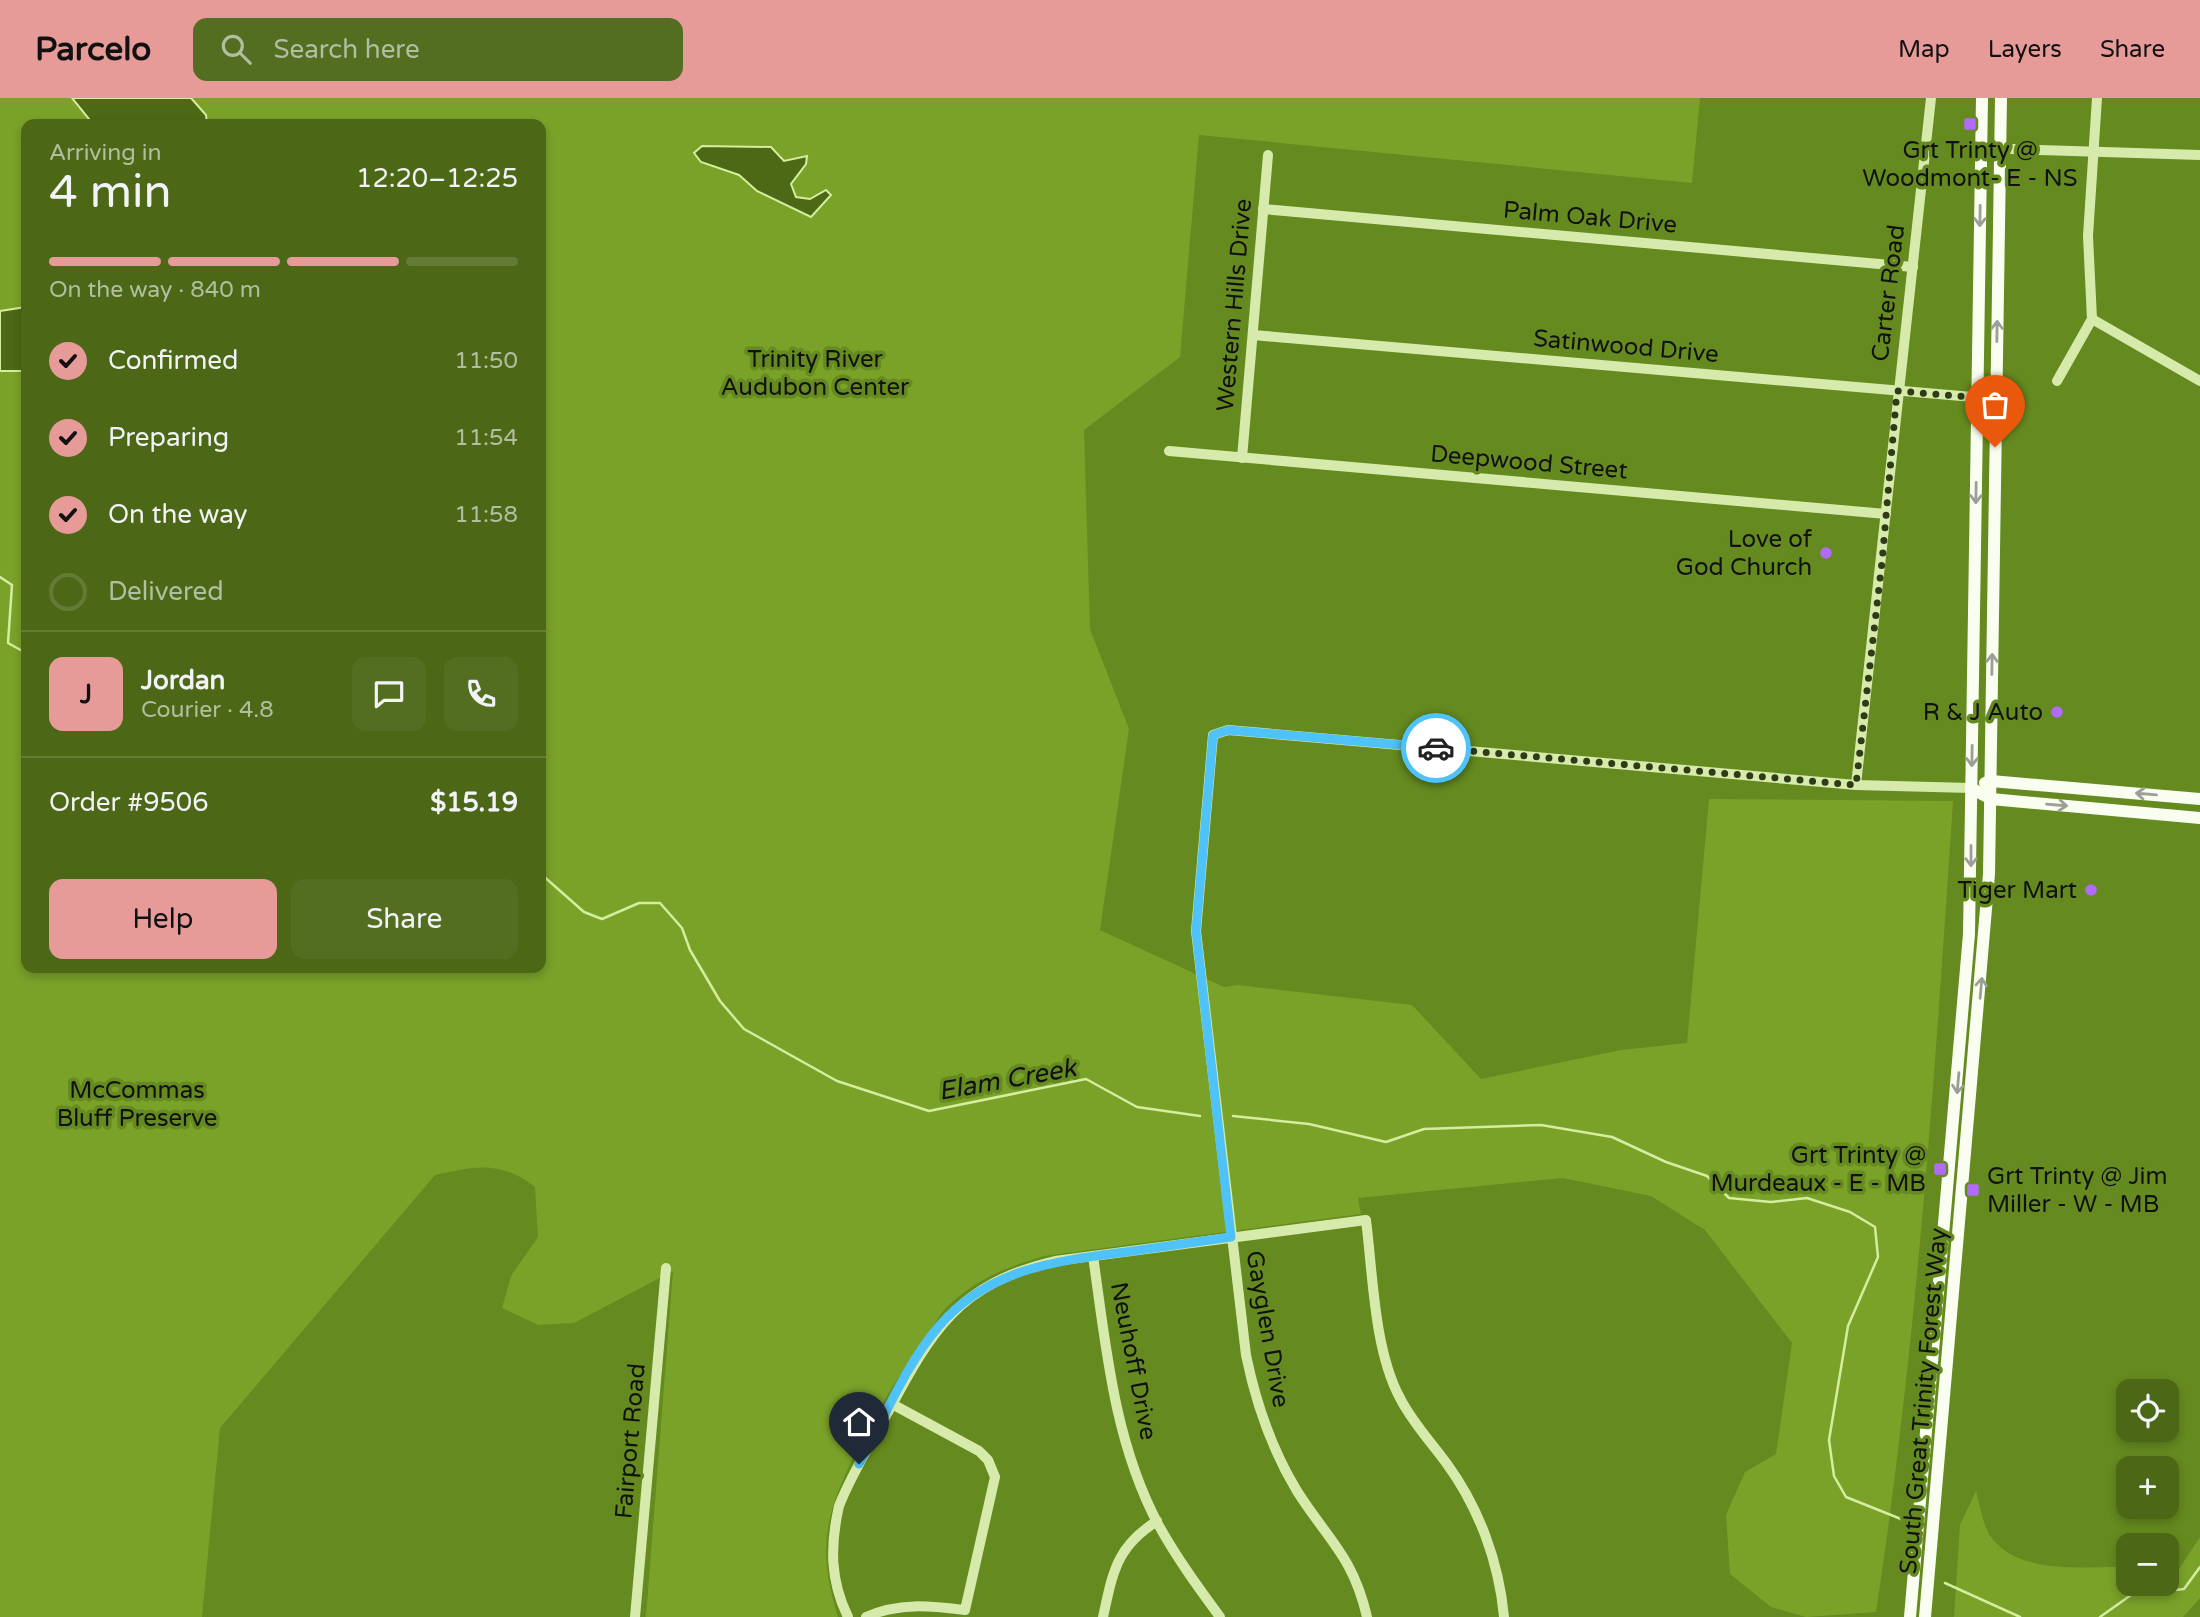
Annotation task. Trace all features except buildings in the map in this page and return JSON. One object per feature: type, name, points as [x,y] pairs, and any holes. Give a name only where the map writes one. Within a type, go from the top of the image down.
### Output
[{"type":"main road","name":"South Great Trinity Forest Way","points":[[1910,1617],[1965,1010],[1970,907],[1982,98]]},
{"type":"main road","name":"South Great Trinity Forest Way","points":[[1925,1617],[1985,948],[1991,799],[2001,98]]},
{"type":"main road","points":[[1971,788],[1991,781],[2200,799]]},
{"type":"main road","points":[[1971,788],[1991,799],[2200,818]]},
{"type":"main road","points":[[2173,816],[2175,797]]},
{"type":"street","name":"Carter Road","points":[[1856,785],[1931,98]]},
{"type":"street","points":[[2057,381],[2092,319],[2088,236],[2097,98]]},
{"type":"street","points":[[1981,148],[2200,155]]},
{"type":"street","name":"Western Hills Drive","points":[[1242,458],[1268,155]]},
{"type":"street","name":"Palm Oak Drive","points":[[1263,209],[1913,267]]},
{"type":"street","points":[[2092,319],[2200,381]]},
{"type":"street","name":"Satinwood Drive","points":[[1253,335],[1996,399]]},
{"type":"street","name":"Deepwood Street","points":[[1169,451],[1886,514]]},
{"type":"street","name":"Gayglen Drive","points":[[1367,1617],[1351,1568],[1338,1544],[1299,1493],[1264,1425],[1246,1356],[1196,931],[1211,743],[1218,731],[1856,785]]},
{"type":"street","points":[[1856,785],[1971,788]]},
{"type":"street","points":[[848,1617],[832,1567],[833,1531],[848,1484],[919,1355],[939,1326],[965,1301],[996,1281],[1026,1268],[1093,1256],[1366,1220],[1389,1372],[1399,1397],[1448,1465],[1482,1526],[1495,1565],[1504,1617]]},
{"type":"street","name":"Neuhoff Drive","points":[[1093,1256],[1118,1417],[1134,1467],[1157,1521],[1176,1556],[1220,1617]]},
{"type":"street","name":"Fairport Road","points":[[635,1617],[666,1268]]},
{"type":"street","points":[[866,1617],[889,1608],[910,1605],[965,1610],[981,1535],[992,1501],[995,1478],[988,1460],[979,1451],[892,1404]]},
{"type":"street","points":[[1103,1617],[1122,1551],[1140,1532],[1157,1521]]},
{"type":"green space","points":[[0,98],[1700,98],[1692,183],[1199,135],[1180,357],[1084,430],[1090,629],[1129,729],[1100,930],[1224,987],[1237,985],[1412,1005],[1481,1079],[1621,1050],[1687,1043],[1709,799],[1953,801],[1932,1106],[1914,1309],[1876,1612],[1806,1617],[1771,1607],[1730,1574],[1726,1515],[1745,1472],[1776,1454],[1792,1343],[1705,1230],[1651,1196],[1563,1178],[1358,1198],[1361,1214],[1044,1256],[994,1274],[961,1295],[941,1314],[884,1401],[843,1480],[828,1528],[826,1550],[838,1617],[646,1617],[673,1271],[574,1323],[538,1325],[502,1308],[511,1276],[538,1237],[535,1187],[510,1172],[475,1168],[435,1175],[220,1428],[202,1617],[0,1617]]},
{"type":"green space","points":[[1976,1491],[1988,1532],[2003,1549],[2019,1558],[2054,1566],[2116,1567],[2116,1596],[2179,1596],[2179,1569],[2200,1537],[2200,1598],[2183,1617],[1954,1617],[1960,1525]]},
{"type":"shaded area","points":[[72,98],[191,98],[206,119],[89,119]]},
{"type":"shaded area","points":[[702,146],[771,147],[784,161],[807,156],[806,164],[791,184],[796,197],[810,199],[826,190],[831,195],[811,217],[757,191],[739,175],[701,162],[694,153]]},
{"type":"shaded area","points":[[21,308],[21,371],[0,371],[0,311]]},
{"type":"waterway","name":"Elam Creek","points":[[0,577],[12,585],[8,643],[21,650]]},
{"type":"waterway","name":"Elam Creek","points":[[546,878],[584,912],[602,919],[639,903],[660,903],[682,928],[690,950],[720,1001],[744,1029],[837,1081],[929,1111],[1086,1079],[1137,1107],[1200,1116]]},
{"type":"waterway","name":"Elam Creek","points":[[1233,1116],[1309,1124],[1386,1142],[1424,1129],[1541,1125],[1612,1137],[1666,1162],[1707,1176],[1729,1198],[1771,1202],[1807,1198],[1850,1212],[1875,1227],[1878,1257],[1848,1326],[1829,1440],[1834,1476],[1846,1497],[1906,1521]]},
{"type":"waterway","name":"Elam Creek","points":[[2100,1617],[2131,1595],[2184,1589],[2200,1567]]},
{"type":"waterway","name":"Elam Creek","points":[[1945,1583],[2020,1617]]},
{"type":"way so far","points":[[1436,748],[1856,785],[1882,562],[1897,391],[1996,399],[1995,447]]},
{"type":"place","name":"Grt Trinty @ Woodmont- E - NS","points":[[1970,124]]},
{"type":"place","name":"Love of God Church","points":[[1826,553]]},
{"type":"place","name":"R & J Auto","points":[[2057,712]]},
{"type":"place","name":"Tiger Mart","points":[[2091,890]]},
{"type":"place","name":"Grt Trinty @ Murdeaux - E - MB","points":[[1940,1169]]},
{"type":"place","name":"Grt Trinty @ Jim Miller - W - MB","points":[[1973,1190]]},
{"type":"route","points":[[859,1464],[919,1355],[939,1326],[965,1301],[996,1281],[1026,1268],[1055,1261],[1231,1237],[1198,968],[1196,931],[1213,735],[1218,731],[1228,730],[1436,748]]},
{"type":"park label","name":"Trinity River Audubon Center","points":[[815,373]]},
{"type":"park label","name":"McCommas Bluff Preserve","points":[[137,1104]]}]
